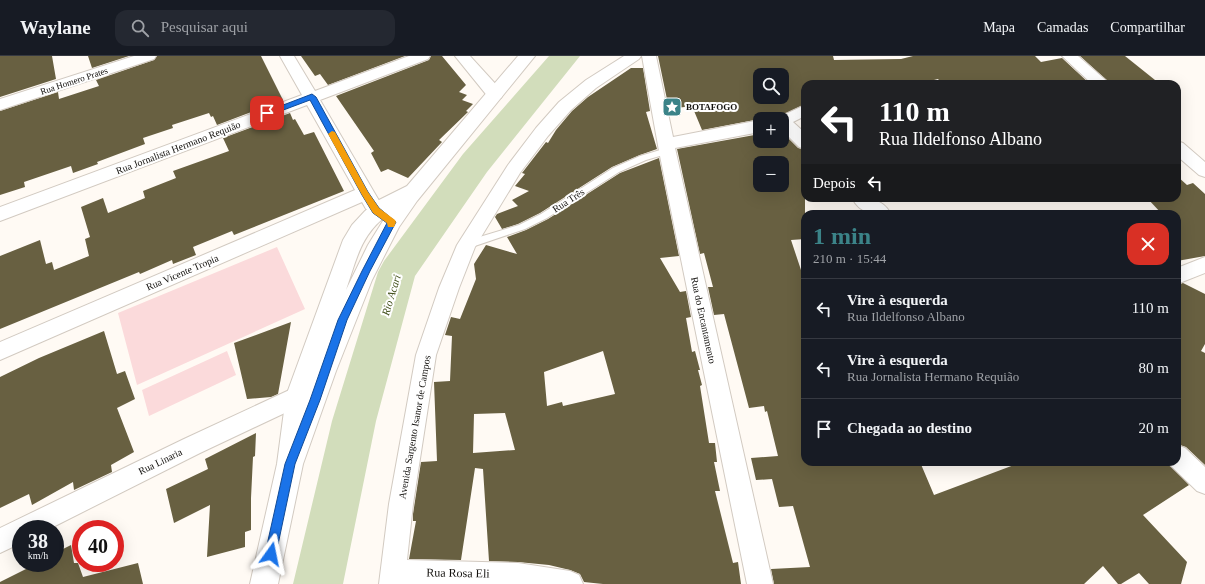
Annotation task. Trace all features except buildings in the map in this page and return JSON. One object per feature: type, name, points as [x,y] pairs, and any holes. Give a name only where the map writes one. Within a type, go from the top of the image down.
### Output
[{"type":"street","name":"Rua Homero Prates","points":[[0,105],[149,56]]},
{"type":"street","points":[[288,56],[378,209],[366,271],[343,320],[315,400],[290,464]]},
{"type":"street","name":"Rua Jornalista Hermano Requião","points":[[0,214],[423,56]]},
{"type":"street","points":[[462,56],[495,94]]},
{"type":"street","points":[[264,584],[290,464],[298,396],[353,240],[364,222],[378,209],[416,189],[527,56]]},
{"type":"street","name":"Avenida Sargento Isanor de Campos","points":[[392,578],[401,504],[426,355],[446,295],[466,245],[514,169],[542,132],[565,106],[591,84],[634,56]]},
{"type":"street","name":"Rua do Encantamento","points":[[649,56],[760,584]]},
{"type":"street","points":[[1069,56],[1097,80]]},
{"type":"street","points":[[789,118],[801,112]]},
{"type":"street","points":[[667,147],[753,128]]},
{"type":"street","points":[[789,128],[801,139]]},
{"type":"street","points":[[1181,150],[1205,171]]},
{"type":"street","points":[[866,202],[877,210]]},
{"type":"street","name":"Rua Vicente Tropia","points":[[0,351],[378,209]]},
{"type":"street","points":[[1181,274],[1205,265]]},
{"type":"street","name":"Rua Linaria","points":[[42,520],[192,446],[298,396]]},
{"type":"street","points":[[1181,460],[1205,483]]},
{"type":"street","points":[[0,541],[12,535]]},
{"type":"street","name":"Rua Rosa Eli","points":[[392,578],[518,575],[570,584]]},
{"type":"lane","name":"Rua Três","points":[[466,245],[522,227],[544,216],[616,170],[667,147]]},
{"type":"shaded area","points":[[277,247],[305,309],[137,385],[118,313]]},
{"type":"shaded area","points":[[227,351],[236,375],[149,416],[142,390]]},
{"type":"waterway","name":"Rio Acari","points":[[318,584],[354,421],[397,272],[475,163],[565,56]]},
{"type":"slow traffic","points":[[332,134],[376,210],[392,222],[391,225]]},
{"type":"place","name":"BOTAFOGO","points":[[672,107]]},
{"type":"route","points":[[267,113],[312,97],[365,193],[376,210],[392,222],[366,271],[343,320],[315,400],[290,464],[271,554]]}]
